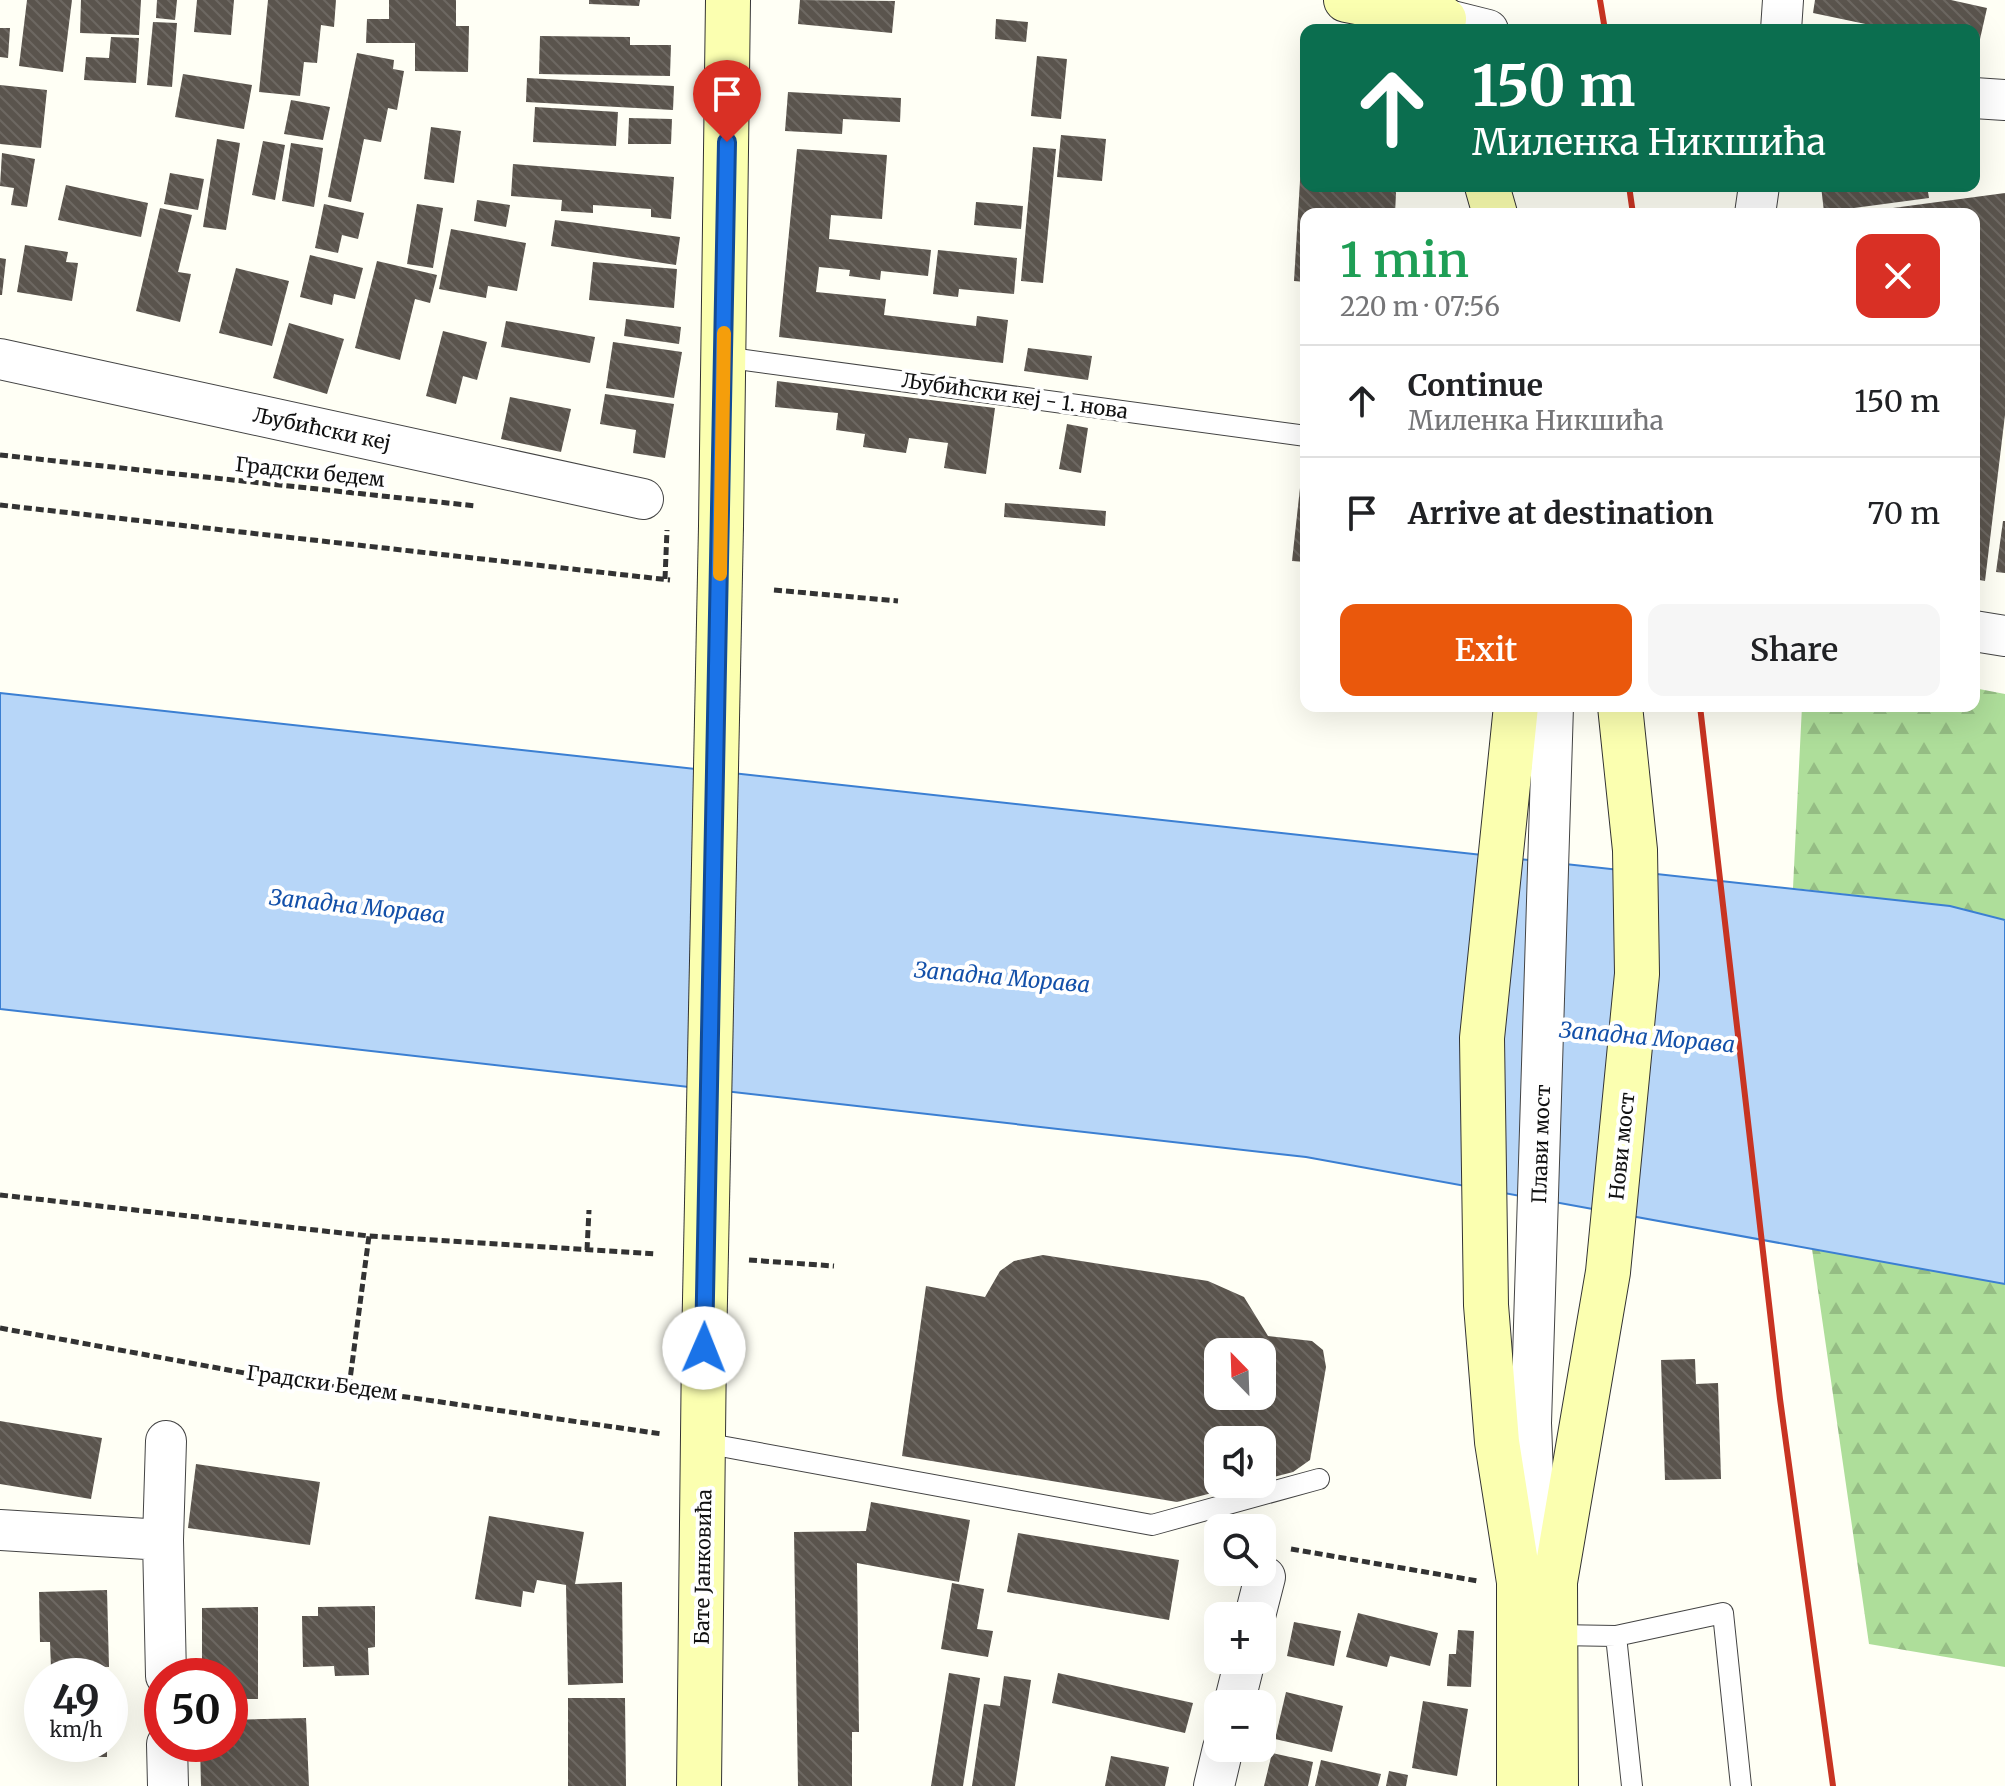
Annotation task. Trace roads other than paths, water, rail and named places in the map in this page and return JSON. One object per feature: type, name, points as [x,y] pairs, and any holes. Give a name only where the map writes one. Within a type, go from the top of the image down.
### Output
[{"type":"main road","name":"Бате Јанковића","points":[[699,1786],[728,0]]},
{"type":"main road","points":[[1346,0],[1443,16]]},
{"type":"main road","points":[[1515,712],[1482,1038],[1486,1305],[1497,1442],[1524,1582],[1519,1786]]},
{"type":"main road","name":"Нови мост","points":[[1524,1582],[1608,1272],[1637,974],[1635,850],[1621,712]]},
{"type":"main road","points":[[1524,1582],[1556,1635],[1556,1786]]},
{"type":"street","points":[[1781,24],[1783,0]]},
{"type":"street","points":[[1443,16],[1469,24]]},
{"type":"street","points":[[1980,98],[2005,100]]},
{"type":"street","name":"Љубићски кеј","points":[[0,359],[655,511]]},
{"type":"street","points":[[1980,632],[2005,636]]},
{"type":"street","name":"Плави мост","points":[[1524,1582],[1553,712]]},
{"type":"street","points":[[166,1441],[163,1540],[166,1658]]},
{"type":"street","points":[[0,1530],[163,1540]]},
{"type":"street","points":[[167,1762],[168,1786]]},
{"type":"street","points":[[1214,1786],[1220,1762]]},
{"type":"lane","name":"Љубићски кеј - 1. нова","points":[[723,357],[1300,435]]},
{"type":"lane","points":[[704,1443],[1152,1525],[1319,1479]]},
{"type":"lane","points":[[1556,1635],[1616,1636],[1723,1613],[1741,1786]]},
{"type":"lane","points":[[1616,1636],[1632,1786]]},
{"type":"water","name":"Западна Морава","points":[[0,693],[1950,906],[2005,920],[2005,1284],[1306,1157],[0,1009]]},
{"type":"railway","points":[[1600,0],[1604,24]]},
{"type":"railway","points":[[1630,192],[1632,208]]},
{"type":"railway","points":[[1701,712],[1780,1399],[1833,1786]]}]
